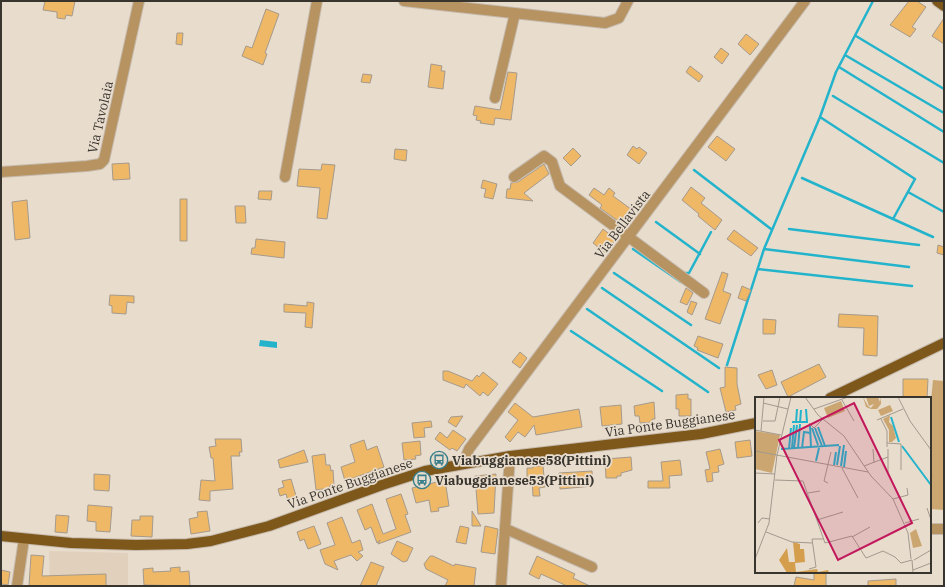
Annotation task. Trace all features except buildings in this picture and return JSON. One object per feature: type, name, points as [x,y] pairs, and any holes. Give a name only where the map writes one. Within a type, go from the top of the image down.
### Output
[{"type":"main road","points":[[937,1],[944,6]]},
{"type":"main road","points":[[832,397],[944,343]]},
{"type":"main road","name":"Via Ponte Buggianese","points":[[1,536],[71,543],[136,545],[186,544],[211,541],[268,526],[425,471],[510,456],[702,434],[755,423]]},
{"type":"street","name":"Via Tavolaia","points":[[1,172],[87,166],[100,164],[104,160],[139,1]]},
{"type":"street","points":[[285,177],[317,1]]},
{"type":"street","points":[[404,1],[609,23],[619,18],[628,1]]},
{"type":"street","name":"Via Bellavista","points":[[463,464],[469,449],[806,1]]},
{"type":"street","points":[[495,98],[515,13]]},
{"type":"street","points":[[514,177],[544,156],[552,162],[560,186],[704,293]]},
{"type":"street","points":[[501,586],[510,456]]},
{"type":"street","points":[[931,529],[944,529]]},
{"type":"street","points":[[506,530],[592,567]]},
{"type":"street","points":[[18,586],[24,539]]},
{"type":"shaded area","points":[[933,380],[944,381],[944,510],[931,509],[931,400]]},
{"type":"shaded area","points":[[49,551],[128,553],[128,586],[50,586]]},
{"type":"water","points":[[260,340],[277,342],[277,348],[259,346]]},
{"type":"waterway","points":[[727,365],[764,249],[820,117],[836,72],[873,1]]},
{"type":"waterway","points":[[856,36],[944,89]]},
{"type":"waterway","points":[[845,55],[944,113]]},
{"type":"waterway","points":[[839,67],[944,132]]},
{"type":"waterway","points":[[833,96],[944,163]]},
{"type":"waterway","points":[[820,117],[915,179],[893,219]]},
{"type":"waterway","points":[[694,170],[771,229]]},
{"type":"waterway","points":[[802,178],[933,237]]},
{"type":"waterway","points":[[908,192],[944,212]]},
{"type":"waterway","points":[[656,222],[700,254]]},
{"type":"waterway","points":[[789,229],[919,245]]},
{"type":"waterway","points":[[684,273],[689,273],[711,232]]},
{"type":"waterway","points":[[633,249],[681,282]]},
{"type":"waterway","points":[[764,249],[909,267]]},
{"type":"waterway","points":[[758,269],[912,286]]},
{"type":"waterway","points":[[614,273],[691,325]]},
{"type":"waterway","points":[[602,288],[719,368]]},
{"type":"waterway","points":[[587,309],[708,392]]},
{"type":"waterway","points":[[571,331],[662,391]]},
{"type":"place","name":"Viabuggianese58(Pittini)","points":[[439,460]]},
{"type":"place","name":"Viabuggianese53(Pittini)","points":[[422,480]]}]
